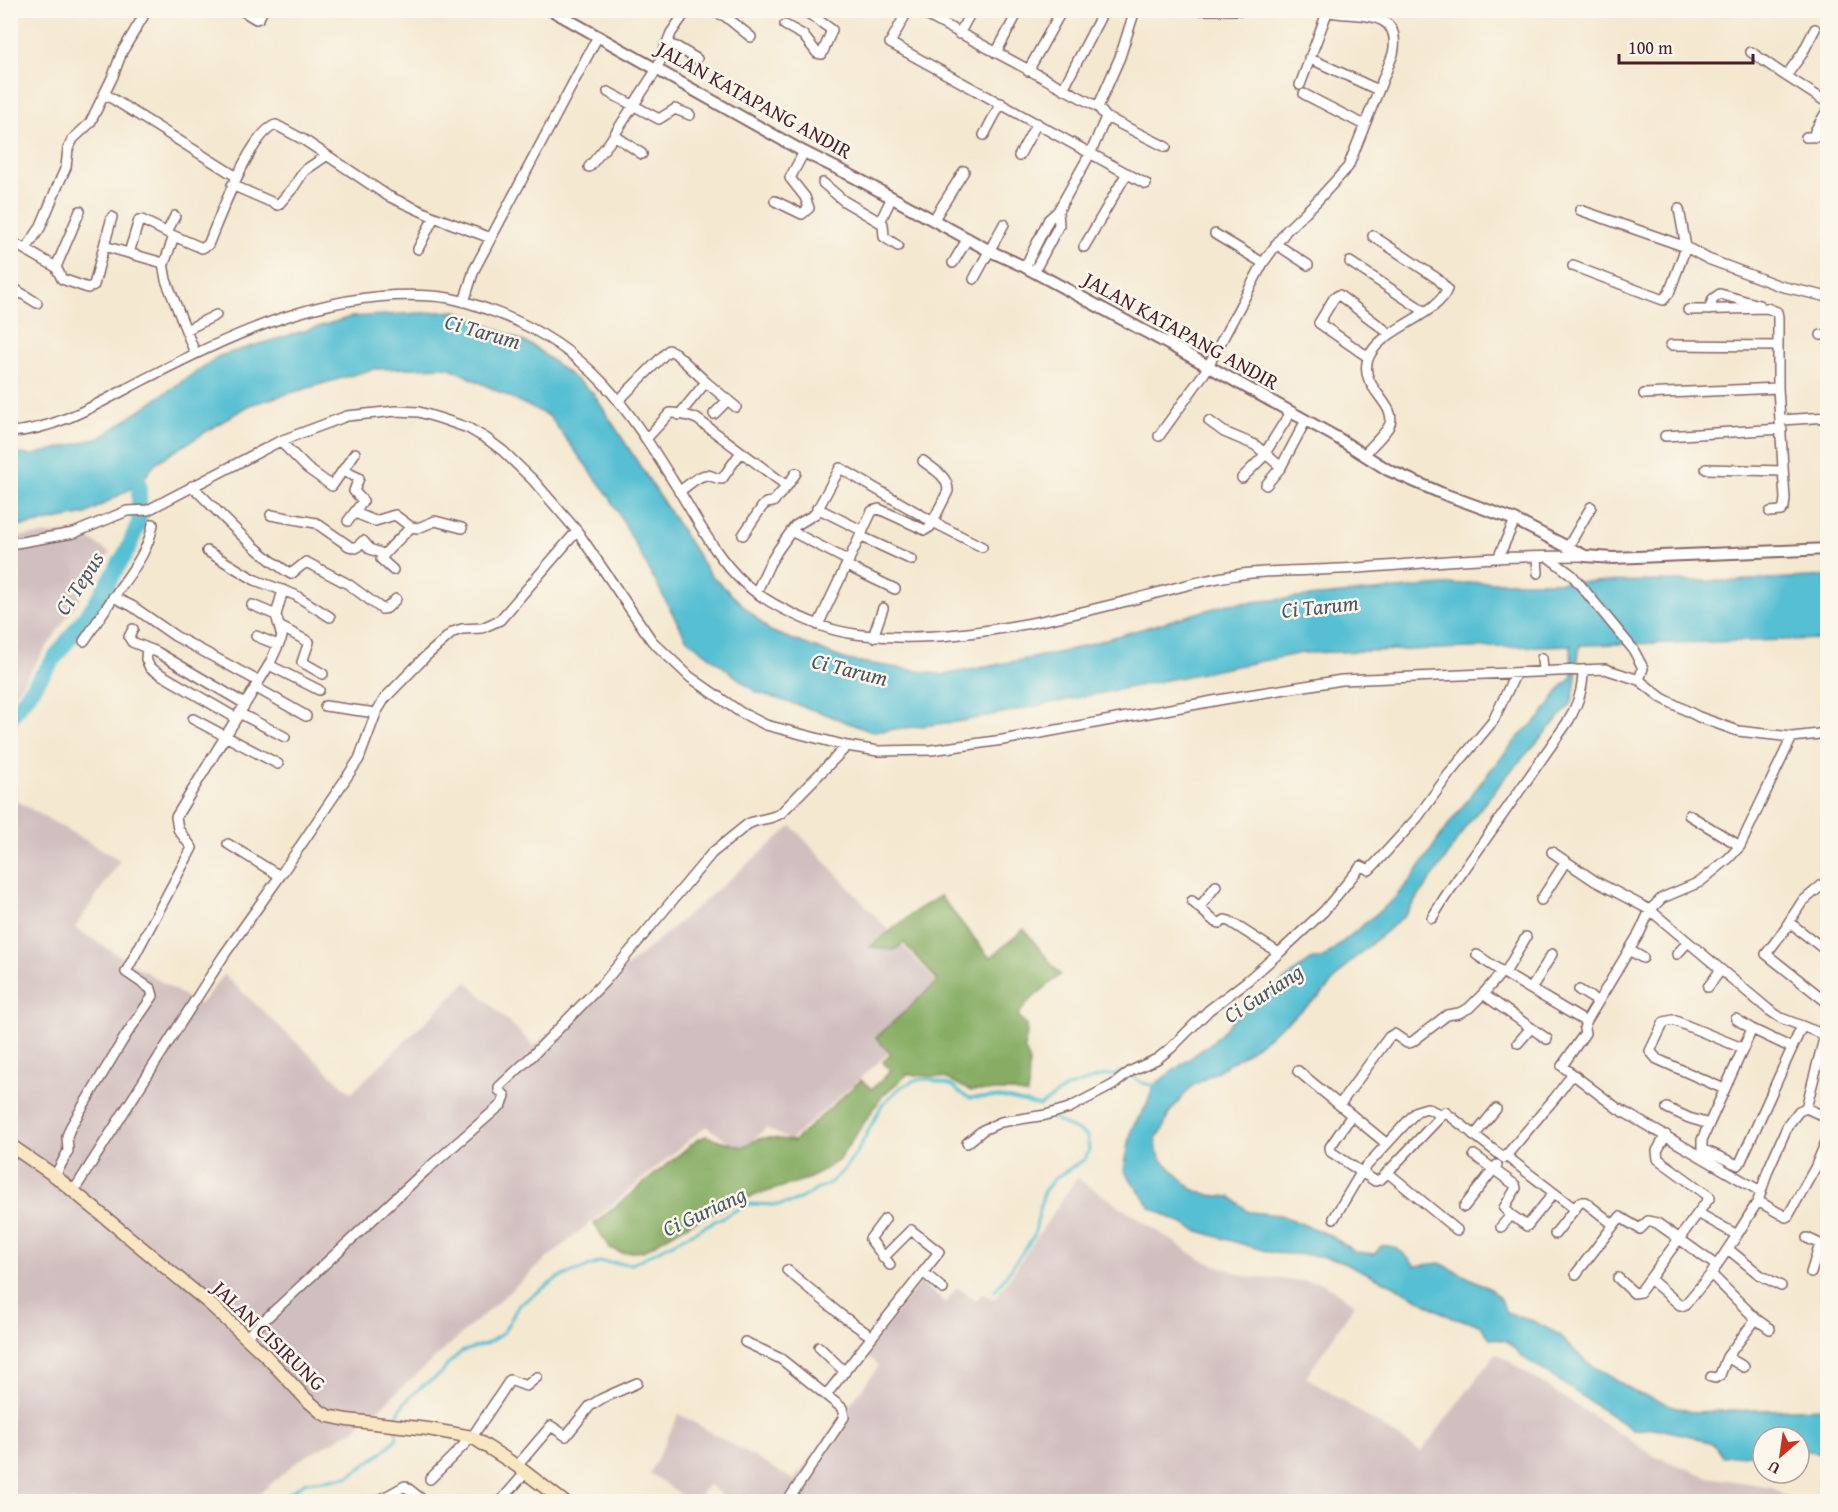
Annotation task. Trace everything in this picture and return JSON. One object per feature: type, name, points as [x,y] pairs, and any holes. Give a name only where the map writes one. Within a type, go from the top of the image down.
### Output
[{"type":"main road","name":"JALAN CISIRUNG","points":[[10,1145],[55,1176],[211,1305],[321,1412],[347,1420],[428,1429],[472,1437],[521,1469],[564,1502]]},
{"type":"street","points":[[26,249],[37,233],[66,168],[68,149],[73,139],[90,123],[122,52],[147,10]]},
{"type":"street","points":[[241,10],[256,19],[263,10]]},
{"type":"street","name":"JALAN KATAPANG ANDIR","points":[[551,10],[804,152],[934,219],[990,251],[1029,269],[1306,420],[1388,470],[1433,490],[1515,520],[1581,556],[1613,558],[1827,549]]},
{"type":"street","points":[[589,167],[614,135],[657,69],[666,44],[687,10]]},
{"type":"street","points":[[710,10],[725,16],[751,37]]},
{"type":"street","points":[[785,26],[803,35],[817,53],[822,54],[832,30],[804,10]]},
{"type":"street","points":[[908,10],[890,43],[1146,184]]},
{"type":"street","points":[[917,10],[1098,107],[1107,117],[1166,147]]},
{"type":"street","points":[[959,34],[972,10]]},
{"type":"street","points":[[996,53],[1019,10]]},
{"type":"street","points":[[1028,71],[1062,10]]},
{"type":"street","points":[[1063,89],[1104,10]]},
{"type":"street","points":[[1098,107],[1120,57],[1135,10]]},
{"type":"street","points":[[1188,10],[1263,10]]},
{"type":"street","points":[[1159,436],[1208,367],[1263,263],[1276,244],[1348,167],[1395,45],[1390,25],[1383,20],[1365,15],[1316,10]]},
{"type":"street","points":[[1327,11],[1309,58],[1302,89],[1364,125]]},
{"type":"street","points":[[1786,76],[1802,54],[1815,28]]},
{"type":"street","points":[[464,302],[470,278],[598,36]]},
{"type":"street","points":[[666,44],[677,47],[697,59]]},
{"type":"street","points":[[1751,52],[1827,104]]},
{"type":"street","points":[[1309,58],[1377,90]]},
{"type":"street","points":[[608,92],[659,119],[675,109],[690,115]]},
{"type":"street","points":[[105,94],[235,181],[278,205],[304,171],[326,156]]},
{"type":"street","points":[[984,135],[1001,103]]},
{"type":"street","points":[[1827,109],[1810,137],[1827,136]]},
{"type":"street","points":[[1029,269],[1059,225],[1058,211],[1091,152],[1107,117]]},
{"type":"street","points":[[1019,156],[1037,123]]},
{"type":"street","points":[[129,253],[139,220],[202,248],[206,247],[235,181],[265,130],[276,125],[283,127],[388,196],[491,238]]},
{"type":"street","points":[[614,135],[642,154]]},
{"type":"street","points":[[776,201],[801,214],[809,208],[805,197],[790,178],[804,152]]},
{"type":"street","points":[[934,219],[964,171]]},
{"type":"street","points":[[1084,247],[1127,173]]},
{"type":"street","points":[[823,183],[844,201],[880,222],[884,227],[884,237],[898,246]]},
{"type":"street","points":[[880,222],[892,197]]},
{"type":"street","points":[[1573,266],[1663,300],[1669,293],[1686,247],[1679,209]]},
{"type":"street","points":[[1580,210],[1686,247],[1708,260],[1780,286],[1827,297]]},
{"type":"street","points":[[56,267],[80,211]]},
{"type":"street","points":[[176,216],[164,264],[166,280],[195,353]]},
{"type":"street","points":[[418,249],[434,216]]},
{"type":"street","points":[[10,241],[56,267],[62,279],[91,288],[94,285],[112,217]]},
{"type":"street","points":[[974,279],[1004,224]]},
{"type":"street","points":[[1215,234],[1263,263]]},
{"type":"street","points":[[1366,455],[1390,425],[1391,416],[1385,403],[1369,383],[1366,370],[1368,357],[1390,334],[1440,301],[1447,289],[1438,279],[1373,236]]},
{"type":"street","points":[[953,262],[968,238]]},
{"type":"street","points":[[1276,244],[1308,265]]},
{"type":"street","points":[[104,246],[164,264]]},
{"type":"street","points":[[1350,262],[1424,312]]},
{"type":"street","points":[[10,286],[37,303]]},
{"type":"street","points":[[1709,310],[1713,299],[1720,294],[1777,312],[1785,499],[1784,507],[1778,512],[1770,512]]},
{"type":"street","points":[[10,432],[35,429],[74,414],[195,353],[281,318],[362,299],[414,295],[437,296],[464,302],[509,317],[541,332],[579,360],[620,400],[728,566],[756,594],[818,625],[843,633],[873,637],[922,638],[963,633],[1058,617],[1191,584],[1243,574],[1498,558],[1581,556]]},
{"type":"street","points":[[1368,357],[1319,323],[1334,298],[1339,295],[1390,334]]},
{"type":"street","points":[[1688,310],[1767,308]]},
{"type":"street","points":[[186,330],[216,315]]},
{"type":"street","points":[[1671,345],[1778,346]]},
{"type":"street","points":[[620,400],[669,350],[736,407]]},
{"type":"street","points":[[679,415],[706,382]]},
{"type":"street","points":[[1644,394],[1779,388]]},
{"type":"street","points":[[714,414],[728,400]]},
{"type":"street","points":[[10,544],[74,533],[127,511],[148,510],[280,441],[347,416],[396,411],[419,412],[468,428],[487,439],[532,480],[577,531],[652,641],[690,677],[740,712],[766,725],[847,746],[879,751],[931,750],[1003,740],[1224,699],[1342,680],[1605,669],[1639,680],[1662,698],[1722,726],[1753,734],[1792,737],[1827,733]]},
{"type":"street","points":[[1242,478],[1266,453],[1290,412]]},
{"type":"street","points":[[646,439],[670,413],[694,418],[787,486]]},
{"type":"street","points":[[1665,436],[1782,425],[1827,417]]},
{"type":"street","points":[[1266,485],[1281,467],[1306,420]]},
{"type":"street","points":[[1209,421],[1224,432],[1255,445],[1281,467]]},
{"type":"street","points":[[280,441],[307,468],[331,486],[334,485],[355,453]]},
{"type":"street","points":[[680,492],[702,476],[718,480],[722,478],[741,452]]},
{"type":"street","points":[[818,625],[872,511],[875,509],[885,511],[925,530],[933,522],[948,491],[948,486],[944,477],[923,461]]},
{"type":"street","points":[[756,594],[768,565],[791,531],[810,518],[818,508],[840,468],[933,522],[982,546]]},
{"type":"street","points":[[1706,469],[1784,471]]},
{"type":"street","points":[[344,471],[360,479],[354,491],[363,502],[348,521]]},
{"type":"street","points":[[743,535],[762,507],[766,503],[773,502],[796,473]]},
{"type":"street","points":[[192,486],[253,545],[291,574],[306,562],[348,584],[382,609],[387,608],[396,599]]},
{"type":"street","points":[[1568,548],[1591,507]]},
{"type":"street","points":[[818,508],[861,534],[912,560]]},
{"type":"street","points":[[355,513],[375,522],[395,515],[411,527],[418,528],[435,521],[462,528]]},
{"type":"street","points":[[271,515],[316,523],[349,546],[356,548],[363,542],[370,549],[383,554]]},
{"type":"street","points":[[1498,558],[1515,520]]},
{"type":"street","points":[[84,641],[113,597],[134,571],[148,543],[153,525]]},
{"type":"street","points":[[393,570],[381,559],[383,554],[411,527]]},
{"type":"street","points":[[73,1192],[224,955],[359,759],[376,713],[385,698],[444,638],[462,629],[482,628],[500,620],[577,531]]},
{"type":"street","points":[[791,531],[895,589]]},
{"type":"street","points":[[207,551],[255,580],[296,596],[330,617]]},
{"type":"street","points":[[1562,566],[1581,556]]},
{"type":"street","points":[[1537,557],[1538,573]]},
{"type":"street","points":[[1548,557],[1572,575],[1640,658],[1643,668],[1639,680]]},
{"type":"street","points":[[231,565],[230,570],[239,576],[237,582]]},
{"type":"street","points":[[55,1176],[68,1151],[67,1136],[70,1126],[153,996],[152,989],[126,972],[192,848],[178,829],[176,817],[269,665],[282,637],[276,615],[283,590]]},
{"type":"street","points":[[113,597],[132,606],[175,636],[306,716]]},
{"type":"street","points":[[252,604],[276,615]]},
{"type":"street","points":[[873,637],[883,608]]},
{"type":"street","points":[[279,626],[309,642],[302,662],[323,674]]},
{"type":"street","points":[[133,629],[130,640],[157,652],[245,704]]},
{"type":"street","points":[[256,636],[278,645]]},
{"type":"street","points":[[147,648],[146,659],[150,668],[238,716],[285,736]]},
{"type":"street","points":[[1542,658],[1543,671]]},
{"type":"street","points":[[269,665],[319,690]]},
{"type":"street","points":[[1432,918],[1569,720],[1580,698],[1583,685],[1577,670]]},
{"type":"street","points":[[967,1143],[992,1125],[1069,1108],[1151,1062],[1171,1048],[1209,1010],[1247,981],[1324,910],[1361,866],[1369,869],[1417,818],[1492,721],[1516,673]]},
{"type":"street","points":[[325,706],[376,713]]},
{"type":"street","points":[[193,719],[278,764]]},
{"type":"street","points":[[1760,1191],[1617,1108],[1562,1066],[1585,1033],[1586,1022],[1597,1001],[1629,950],[1650,910],[1662,898],[1700,882],[1740,846],[1792,737]]},
{"type":"street","points":[[246,1337],[417,1178],[502,1104],[505,1096],[499,1087],[605,981],[712,853],[748,824],[755,820],[774,818],[781,813],[847,746]]},
{"type":"street","points":[[1689,815],[1740,846]]},
{"type":"street","points":[[228,844],[280,876]]},
{"type":"street","points":[[1552,852],[1595,881],[1650,910],[1769,1010],[1826,1035],[1806,1108]]},
{"type":"street","points":[[1541,900],[1566,861]]},
{"type":"street","points":[[1827,880],[1802,902],[1766,951],[1766,956],[1827,1002]]},
{"type":"street","points":[[1216,885],[1195,904],[1214,921],[1220,923],[1227,920],[1279,953]]},
{"type":"street","points":[[1787,925],[1793,924],[1827,952]]},
{"type":"street","points":[[1340,1104],[1390,1035],[1394,1034],[1407,1043],[1412,1042],[1447,1015],[1469,1008],[1503,973],[1526,937]]},
{"type":"street","points":[[1677,954],[1688,942]]},
{"type":"street","points":[[1629,950],[1643,958]]},
{"type":"street","points":[[1531,989],[1552,954]]},
{"type":"street","points":[[1477,955],[1586,1022]]},
{"type":"street","points":[[1708,987],[1720,971]]},
{"type":"street","points":[[1579,990],[1597,1001]]},
{"type":"street","points":[[1483,994],[1547,1039]]},
{"type":"street","points":[[1737,1018],[1752,1029],[1792,1048]]},
{"type":"street","points":[[1724,1089],[1657,1059],[1650,1051],[1664,1022],[1673,1020],[1742,1048]]},
{"type":"street","points":[[1752,1029],[1702,1140],[1702,1149],[1738,1165],[1802,1026]]},
{"type":"street","points":[[1518,1042],[1530,1029]]},
{"type":"street","points":[[1298,1071],[1387,1144]]},
{"type":"street","points":[[1464,1207],[1572,1075]]},
{"type":"street","points":[[1334,1218],[1362,1171],[1417,1111],[1427,1108],[1441,1114]]},
{"type":"street","points":[[1667,1108],[1708,1124]]},
{"type":"street","points":[[1650,1279],[1684,1306],[1717,1266],[1758,1201],[1768,1170],[1788,1125],[1799,1111],[1806,1108],[1827,1118]]},
{"type":"street","points":[[1473,1136],[1496,1109]]},
{"type":"street","points":[[1352,1114],[1330,1148],[1333,1154],[1375,1181],[1378,1181],[1444,1112],[1473,1136],[1575,1209]]},
{"type":"street","points":[[1618,1278],[1636,1294],[1650,1279],[1710,1197],[1658,1159],[1657,1151],[1666,1136]]},
{"type":"street","points":[[1758,1201],[1788,1216],[1815,1168],[1827,1137]]},
{"type":"street","points":[[1474,1155],[1516,1187],[1504,1208],[1527,1226],[1553,1194]]},
{"type":"street","points":[[1387,1172],[1457,1230]]},
{"type":"street","points":[[1555,1234],[1580,1202],[1585,1202],[1614,1225]]},
{"type":"street","points":[[1698,1213],[1737,1235]]},
{"type":"street","points":[[1501,1227],[1511,1215]]},
{"type":"street","points":[[1576,1274],[1620,1217],[1641,1229],[1650,1220],[1657,1223],[1717,1266]]},
{"type":"street","points":[[826,1395],[939,1252],[913,1230],[886,1261],[870,1239],[885,1219]]},
{"type":"street","points":[[1807,1238],[1824,1245],[1811,1273]]},
{"type":"street","points":[[1728,1249],[1760,1275],[1781,1286]]},
{"type":"street","points":[[787,1270],[842,1315],[872,1336]]},
{"type":"street","points":[[923,1272],[943,1289]]},
{"type":"street","points":[[1711,1274],[1756,1319],[1770,1329]]},
{"type":"street","points":[[1711,1377],[1715,1378],[1720,1375],[1727,1357],[1756,1319]]},
{"type":"street","points":[[745,1342],[781,1359],[842,1408],[844,1417],[788,1502]]},
{"type":"street","points":[[819,1347],[845,1372]]},
{"type":"street","points":[[1727,1357],[1744,1367]]},
{"type":"street","points":[[430,1479],[472,1437],[510,1380],[526,1386],[537,1377]]},
{"type":"street","points":[[500,1502],[551,1426],[566,1436],[590,1406],[638,1383]]},
{"type":"street","points":[[376,1502],[405,1486],[425,1502]]},
{"type":"shaded area","points":[[79,532],[110,553],[11,700],[11,537]]},
{"type":"shaded area","points":[[10,797],[120,860],[75,928],[199,1005],[224,975],[351,1093],[467,982],[534,1046],[792,826],[951,998],[790,1140],[766,1128],[742,1151],[706,1126],[544,1261],[354,1430],[299,1460],[251,1501],[11,1501]]},
{"type":"shaded area","points":[[1077,1178],[1200,1259],[1248,1277],[1320,1282],[1355,1304],[1306,1377],[1421,1452],[1496,1353],[1654,1456],[1709,1477],[1771,1487],[1796,1501],[730,1502],[708,1484],[696,1501],[691,1502],[650,1473],[679,1414],[794,1480],[879,1366],[865,1354],[920,1282],[945,1303],[957,1287],[977,1301],[982,1293],[995,1299]]},
{"type":"green space","points":[[940,896],[990,958],[1024,929],[1060,975],[1027,1003],[1018,1015],[1026,1025],[1024,1048],[1029,1059],[1028,1095],[1010,1091],[971,1091],[945,1078],[908,1074],[883,1095],[838,1161],[810,1178],[744,1199],[691,1223],[643,1251],[621,1253],[610,1248],[594,1224],[697,1140],[706,1136],[742,1147],[767,1138],[794,1141],[861,1080],[872,1089],[891,1071],[883,1062],[891,1054],[876,1038],[938,981],[904,943],[894,950],[870,947],[917,910]]},
{"type":"water","name":"Ci Tarum","points":[[456,311],[533,346],[593,393],[709,573],[770,631],[847,660],[944,675],[1062,652],[1228,604],[1478,582],[1732,581],[1827,576],[1827,639],[1580,645],[1571,704],[1503,780],[1466,826],[1405,915],[1351,961],[1320,996],[1247,1053],[1191,1087],[1169,1113],[1162,1131],[1156,1138],[1156,1149],[1162,1160],[1192,1189],[1207,1195],[1231,1197],[1249,1212],[1280,1215],[1329,1235],[1356,1252],[1375,1254],[1381,1246],[1387,1246],[1400,1251],[1415,1266],[1440,1263],[1491,1289],[1501,1299],[1506,1313],[1529,1319],[1558,1334],[1586,1362],[1639,1394],[1691,1412],[1827,1408],[1827,1453],[1811,1451],[1811,1425],[1751,1425],[1751,1454],[1723,1457],[1713,1444],[1695,1437],[1655,1428],[1633,1430],[1523,1357],[1507,1341],[1490,1338],[1479,1324],[1452,1318],[1401,1289],[1339,1260],[1311,1255],[1273,1253],[1195,1230],[1151,1208],[1124,1170],[1132,1128],[1147,1105],[1154,1085],[1215,1040],[1233,1020],[1312,959],[1322,959],[1392,901],[1413,877],[1446,828],[1493,767],[1524,731],[1539,719],[1563,685],[1569,681],[1572,675],[1571,645],[1302,653],[962,721],[872,732],[820,712],[756,692],[686,638],[609,496],[549,416],[448,367],[373,369],[249,405],[157,462],[139,484],[86,514],[11,528],[10,454],[33,455],[100,438],[219,356],[351,317]]},
{"type":"waterway","name":"Ci Tepus","points":[[10,718],[97,601],[128,549],[139,522],[139,484],[132,465]]},
{"type":"waterway","name":"Ci Guriang","points":[[395,1422],[404,1403],[421,1387],[442,1373],[461,1352],[488,1343],[503,1333],[519,1305],[558,1278],[601,1262],[632,1264],[748,1204],[779,1205],[794,1202],[831,1182],[844,1170],[857,1152],[882,1105],[901,1087],[915,1080],[929,1079],[953,1086],[970,1098],[1001,1097],[1040,1106],[1066,1088],[1120,1072],[1131,1075],[1142,1083],[1158,1086]]},
{"type":"waterway","points":[[995,1291],[1034,1236],[1044,1191],[1055,1178],[1085,1159],[1089,1150],[1087,1136],[1051,1116]]},
{"type":"waterway","name":"Ci Guriang","points":[[275,1502],[306,1482],[348,1477],[383,1452],[397,1438],[396,1428]]}]
